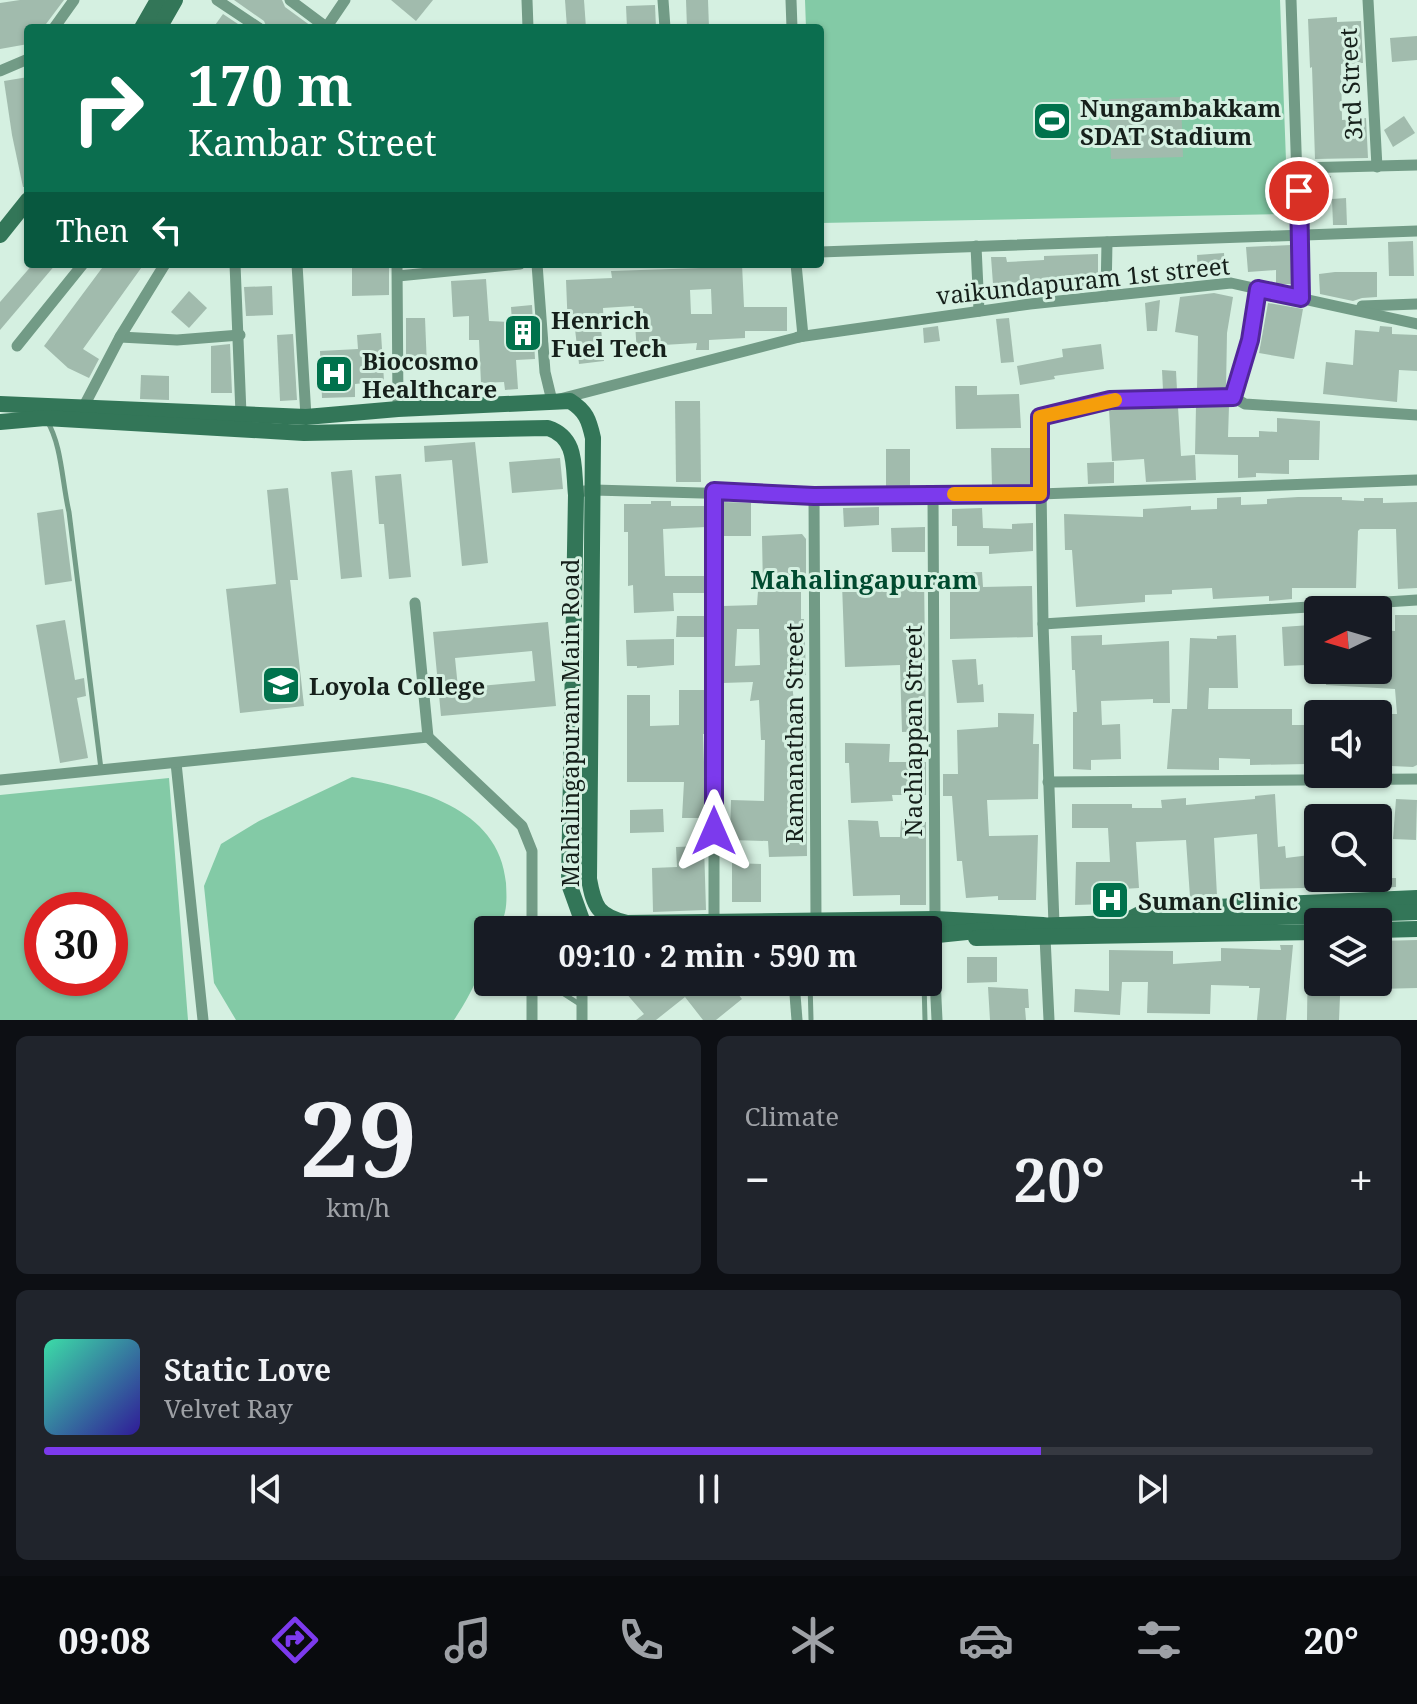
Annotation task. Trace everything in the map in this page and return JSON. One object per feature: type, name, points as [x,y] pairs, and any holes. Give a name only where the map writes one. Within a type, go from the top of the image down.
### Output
[{"type":"main road","points":[[144,24],[158,0]]},
{"type":"main road","points":[[161,24],[175,0]]},
{"type":"main road","points":[[2,234],[24,205]]},
{"type":"main road","points":[[2,234],[24,219]]},
{"type":"main road","points":[[0,422],[45,418],[304,433],[548,428],[552,401]]},
{"type":"main road","name":"Mahalingapuram Main Road","points":[[0,404],[306,417],[552,401],[570,401],[582,408],[589,420],[593,438],[594,490],[589,879],[594,904],[606,916]]},
{"type":"main road","name":"Mahalingapuram Main Road","points":[[548,428],[561,432],[571,448],[576,492],[569,884],[581,916]]},
{"type":"main road","points":[[1123,923],[1147,910],[1417,898]]},
{"type":"main road","name":"Mahalingapuram Main Road","points":[[942,930],[1417,912]]},
{"type":"main road","points":[[1047,928],[1304,932]]},
{"type":"main road","points":[[1392,930],[1417,929]]},
{"type":"street","points":[[57,24],[74,0]]},
{"type":"street","points":[[217,0],[253,24]]},
{"type":"street","points":[[290,0],[321,24]]},
{"type":"street","points":[[329,24],[345,0]]},
{"type":"street","points":[[527,0],[528,24]]},
{"type":"street","points":[[663,0],[665,24]]},
{"type":"street","points":[[791,0],[792,24]]},
{"type":"street","points":[[1291,0],[1301,298]]},
{"type":"street","name":"3rd Street","points":[[1368,0],[1377,167]]},
{"type":"street","points":[[0,71],[24,61]]},
{"type":"street","points":[[1298,168],[1417,165]]},
{"type":"street","points":[[824,252],[1417,231]]},
{"type":"street","points":[[1106,296],[1107,242]]},
{"type":"street","points":[[976,246],[979,311]]},
{"type":"street","points":[[17,346],[80,268]]},
{"type":"street","points":[[84,406],[120,337],[163,268]]},
{"type":"street","points":[[235,268],[241,414]]},
{"type":"street","points":[[297,268],[306,417]]},
{"type":"street","points":[[398,409],[398,270],[439,268]]},
{"type":"street","points":[[537,268],[545,372],[552,401]]},
{"type":"street","points":[[796,268],[803,336],[798,337]]},
{"type":"street","name":"vaikundapuram 1st street","points":[[552,401],[798,337],[979,311],[1231,283],[1417,324]]},
{"type":"street","points":[[1233,397],[1250,340],[1258,289]]},
{"type":"street","points":[[1348,307],[1417,304]]},
{"type":"street","points":[[120,337],[177,340],[240,335]]},
{"type":"street","points":[[1049,1020],[1048,782],[1040,417],[1110,400],[1233,397],[1245,404],[1417,415]]},
{"type":"street","points":[[576,492],[714,491],[814,496],[1040,494],[1417,480]]},
{"type":"street","points":[[714,491],[714,916]]},
{"type":"street","name":"Nachiappan Street","points":[[932,916],[933,494]]},
{"type":"street","name":"Ramanathan Street","points":[[814,496],[816,916]]},
{"type":"street","points":[[1043,624],[1417,600]]},
{"type":"street","points":[[415,603],[428,737],[522,826],[532,851],[532,916]]},
{"type":"street","points":[[0,780],[428,737]]},
{"type":"street","points":[[176,763],[203,1020]]},
{"type":"street","points":[[1048,782],[1417,779]]},
{"type":"street","points":[[532,996],[532,1020]]},
{"type":"street","points":[[582,996],[582,1020]]},
{"type":"street","points":[[795,996],[797,1020]]},
{"type":"street","name":"Nachiappan Street","points":[[936,996],[937,1020]]},
{"type":"lane","points":[[45,418],[56,435],[69,512],[101,770]]},
{"type":"lane","points":[[567,996],[582,1006]]},
{"type":"lane","points":[[810,996],[811,1019]]},
{"type":"lane","points":[[924,996],[925,1020]]},
{"type":"green space","name":"Nungambakkam SDAT Stadium","points":[[805,0],[1280,0],[1288,214],[824,223],[824,24],[806,24]]},
{"type":"green space","points":[[352,777],[401,787],[450,805],[471,819],[488,836],[500,857],[506,883],[505,912],[504,916],[474,916],[474,985],[454,1020],[236,1020],[214,983],[204,886],[221,844],[259,821]]},
{"type":"green space","points":[[169,778],[188,1020],[0,1020],[0,795]]},
{"type":"building","points":[[64,0],[46,24],[24,24],[24,45],[0,49],[0,3]]},
{"type":"building","points":[[234,0],[282,0],[285,7],[308,24],[265,24]]},
{"type":"building","points":[[391,0],[433,0],[416,21]]},
{"type":"building","points":[[565,0],[584,0],[586,24],[567,24]]},
{"type":"building","points":[[686,0],[708,0],[709,24],[687,24]]},
{"type":"building","points":[[655,5],[656,24],[627,24],[626,6]]},
{"type":"building","points":[[223,14],[238,24],[216,24]]},
{"type":"building","points":[[1337,17],[1337,22],[1361,21],[1363,63],[1341,64],[1342,120],[1366,118],[1368,158],[1315,159],[1308,19]]},
{"type":"building","points":[[1417,36],[1417,60],[1392,62],[1390,38]]},
{"type":"building","points":[[24,78],[24,187],[12,135],[4,81]]},
{"type":"building","points":[[1181,97],[1183,157],[1111,159],[1109,99]]},
{"type":"building","points":[[1404,116],[1415,133],[1393,147],[1384,130]]},
{"type":"building","points":[[1315,176],[1331,176],[1331,200],[1314,199]]},
{"type":"building","points":[[1346,198],[1347,225],[1333,225],[1332,199]]},
{"type":"building","points":[[1413,241],[1414,276],[1389,276],[1388,242]]},
{"type":"building","points":[[1291,245],[1292,284],[1276,284],[1276,270],[1248,272],[1246,247]]},
{"type":"building","points":[[1224,253],[1225,273],[1198,275],[1197,255]]},
{"type":"building","points":[[1098,254],[1098,285],[1046,289],[1045,285],[1020,287],[1020,282],[993,284],[991,257],[1006,257],[1007,262],[1044,260],[1044,256]]},
{"type":"building","points":[[30,268],[53,268],[0,330],[0,302]]},
{"type":"building","points":[[102,268],[141,268],[83,349],[99,359],[89,378],[68,368],[44,346]]},
{"type":"building","points":[[352,268],[389,268],[389,295],[352,296]]},
{"type":"building","points":[[742,268],[744,307],[787,307],[787,331],[745,331],[745,338],[709,340],[709,350],[696,350],[697,343],[663,345],[663,354],[637,355],[634,306],[603,308],[604,361],[579,364],[575,329],[568,330],[566,280],[612,278],[611,271]],"holes":[[[711,289],[712,314],[691,314],[690,290]]]},
{"type":"building","points":[[1377,272],[1377,297],[1353,301],[1320,294],[1319,274]]},
{"type":"building","points":[[486,279],[489,321],[512,322],[511,307],[532,305],[535,359],[516,360],[518,389],[505,390],[504,382],[481,383],[479,340],[469,340],[469,316],[453,317],[451,281]]},
{"type":"building","points":[[272,286],[273,315],[246,316],[244,287]]},
{"type":"building","points":[[189,291],[207,308],[189,328],[171,312]]},
{"type":"building","points":[[1214,293],[1233,297],[1227,333],[1226,389],[1197,389],[1198,336],[1175,332],[1180,297]]},
{"type":"building","points":[[1160,300],[1157,331],[1147,331],[1145,303]]},
{"type":"building","points":[[1268,303],[1303,309],[1294,359],[1259,353]]},
{"type":"building","points":[[406,318],[425,318],[427,367],[406,368]]},
{"type":"building","points":[[1009,318],[1014,362],[1001,363],[996,319]]},
{"type":"building","points":[[938,326],[940,341],[924,343],[923,328]]},
{"type":"building","points":[[1380,326],[1392,327],[1392,334],[1417,335],[1417,371],[1399,370],[1397,402],[1323,394],[1326,362],[1353,365],[1355,330],[1379,332]]},
{"type":"building","points":[[381,333],[384,381],[355,384],[355,397],[322,398],[320,351],[358,349],[357,335]]},
{"type":"building","points":[[293,334],[297,400],[280,401],[277,335]]},
{"type":"building","points":[[230,344],[232,393],[211,393],[211,346]]},
{"type":"building","points":[[1101,344],[1104,369],[1054,376],[1055,379],[1020,385],[1017,366],[1063,357],[1062,349]]},
{"type":"building","points":[[1162,370],[1176,371],[1177,390],[1163,390]]},
{"type":"building","points":[[141,375],[169,376],[169,400],[140,399]]},
{"type":"building","points":[[955,386],[977,386],[977,395],[1019,394],[1021,428],[956,429]]},
{"type":"building","points":[[675,401],[700,401],[701,482],[676,482]]},
{"type":"building","points":[[1196,406],[1229,406],[1228,437],[1259,437],[1259,431],[1277,432],[1277,418],[1320,421],[1319,460],[1289,460],[1289,474],[1256,473],[1256,477],[1238,478],[1238,455],[1195,454]]},
{"type":"building","points":[[1178,407],[1181,456],[1195,455],[1196,480],[1146,482],[1144,459],[1112,461],[1109,409]]},
{"type":"building","points":[[475,442],[488,563],[462,566],[452,460],[425,462],[424,446]]},
{"type":"building","points":[[991,448],[1032,448],[1032,486],[992,486]]},
{"type":"building","points":[[886,449],[910,449],[910,487],[886,487]]},
{"type":"building","points":[[560,458],[563,489],[512,493],[509,462]]},
{"type":"building","points":[[1114,462],[1114,483],[1088,484],[1087,463]]},
{"type":"building","points":[[352,470],[362,577],[341,579],[331,472]]},
{"type":"building","points":[[401,474],[411,577],[389,579],[384,524],[379,524],[375,476]]},
{"type":"building","points":[[288,488],[298,580],[290,580],[304,706],[240,713],[226,589],[276,584],[267,490]]},
{"type":"building","points":[[1241,497],[1241,505],[1267,504],[1267,499],[1298,497],[1342,497],[1342,500],[1364,501],[1364,498],[1383,498],[1383,503],[1417,502],[1417,588],[1398,589],[1396,529],[1360,529],[1356,588],[1292,588],[1292,599],[1269,601],[1269,596],[1213,599],[1212,588],[1172,590],[1172,594],[1145,595],[1145,602],[1076,607],[1072,550],[1065,550],[1064,514],[1143,517],[1143,509],[1191,506],[1191,510],[1217,509],[1217,498]]},
{"type":"building","points":[[651,501],[671,501],[671,506],[706,506],[706,527],[663,529],[665,576],[704,576],[705,593],[673,593],[674,611],[634,613],[633,585],[628,586],[628,532],[624,532],[624,504],[651,504]]},
{"type":"building","points":[[723,502],[751,503],[751,536],[724,536]]},
{"type":"building","points":[[879,507],[879,525],[844,527],[843,508]]},
{"type":"building","points":[[982,508],[983,528],[1012,529],[1012,524],[1033,523],[1033,551],[989,554],[989,546],[957,546],[957,526],[952,526],[952,509]]},
{"type":"building","points":[[63,509],[72,581],[45,585],[37,513]]},
{"type":"building","points":[[925,527],[925,552],[892,552],[891,528]]},
{"type":"building","points":[[802,534],[806,539],[806,580],[801,580],[801,619],[804,619],[806,675],[791,676],[795,710],[806,710],[807,856],[769,857],[768,841],[730,840],[731,800],[764,801],[765,740],[761,740],[759,700],[750,701],[753,682],[722,683],[723,606],[757,605],[758,591],[763,591],[762,536]],"holes":[[[737,629],[759,629],[760,665],[735,666]]]},
{"type":"building","points":[[982,572],[983,587],[1032,586],[1033,637],[950,639],[950,573]]},
{"type":"building","points":[[924,575],[926,731],[902,732],[900,665],[845,667],[842,584],[897,582],[897,576]]},
{"type":"building","points":[[1395,615],[1417,615],[1417,765],[1413,767],[1392,766],[1392,714],[1397,714],[1395,689],[1326,685],[1392,684],[1392,631],[1395,631]]},
{"type":"building","points":[[677,616],[706,616],[706,637],[676,637]]},
{"type":"building","points":[[65,620],[75,680],[84,678],[86,696],[77,698],[88,758],[60,763],[36,625]]},
{"type":"building","points":[[548,622],[556,706],[441,716],[433,632]],"holes":[[[532,651],[535,681],[458,688],[455,658]]]},
{"type":"building","points":[[1304,625],[1304,665],[1284,666],[1282,627]]},
{"type":"building","points":[[1102,635],[1102,645],[1169,641],[1170,703],[1153,703],[1153,699],[1101,701],[1102,725],[1120,724],[1121,759],[1091,760],[1091,770],[1073,769],[1073,712],[1077,712],[1071,636]]},
{"type":"building","points":[[1236,635],[1238,688],[1209,688],[1208,709],[1292,709],[1292,725],[1304,725],[1304,764],[1250,765],[1250,759],[1219,758],[1219,770],[1167,769],[1172,709],[1187,709],[1190,638],[1217,639],[1217,636]]},
{"type":"building","points":[[674,639],[674,665],[627,666],[626,640]]},
{"type":"building","points":[[976,659],[978,685],[983,684],[984,702],[957,703],[952,660]]},
{"type":"building","points":[[679,690],[706,690],[706,734],[703,734],[706,818],[682,818],[684,782],[627,782],[627,695],[650,695],[650,726],[679,725]]},
{"type":"building","points":[[998,713],[1034,714],[1033,744],[1039,744],[1038,799],[987,800],[989,836],[1038,835],[1036,900],[998,900],[998,896],[966,898],[962,861],[957,861],[952,796],[943,796],[943,774],[958,774],[957,730],[998,727]]},
{"type":"building","points":[[845,743],[890,744],[889,762],[926,762],[926,795],[892,795],[893,801],[851,803]]},
{"type":"building","points":[[1275,794],[1278,847],[1285,846],[1286,858],[1304,856],[1304,888],[1260,889],[1257,834],[1214,838],[1217,896],[1190,897],[1186,840],[1136,842],[1139,888],[1106,890],[1106,904],[1075,905],[1076,862],[1110,862],[1108,828],[1072,828],[1072,804],[1132,804],[1132,808],[1162,808],[1161,800],[1186,798],[1186,805],[1255,799],[1255,796]]},
{"type":"building","points":[[1396,799],[1417,800],[1416,840],[1393,839]]},
{"type":"building","points":[[663,809],[664,832],[630,833],[630,810]]},
{"type":"building","points":[[848,820],[878,821],[880,837],[900,837],[901,821],[926,822],[926,905],[900,905],[900,895],[853,896]]},
{"type":"building","points":[[704,846],[706,910],[653,912],[652,868],[677,867],[676,847]]},
{"type":"building","points":[[732,863],[761,864],[761,902],[732,902]]},
{"type":"building","points":[[1417,940],[1417,988],[1392,989],[1392,941]]},
{"type":"building","points":[[1280,945],[1293,945],[1286,1020],[1257,1020],[1260,988],[1249,986],[1211,985],[1210,1014],[1147,1013],[1148,982],[1122,982],[1120,1015],[1074,1012],[1075,989],[1109,991],[1109,950],[1173,951],[1173,964],[1221,961],[1221,948],[1281,950]]},
{"type":"building","points":[[967,957],[997,957],[997,982],[967,983]]},
{"type":"building","points":[[988,987],[1028,989],[1026,1020],[990,1020]]},
{"type":"building","points":[[628,996],[740,996],[742,999],[716,1020],[703,1020],[685,997],[656,1020],[636,1020],[644,1014]]},
{"type":"building","points":[[1307,996],[1340,996],[1339,1020],[1307,1020]]},
{"type":"slow traffic","points":[[954,494],[1040,494],[1040,417],[1115,400]]},
{"type":"place","name":"Nungambakkam SDAT Stadium","points":[[1052,121]]},
{"type":"place","name":"Henrich Fuel Tech","points":[[523,333]]},
{"type":"place","name":"Biocosmo Healthcare","points":[[334,374]]},
{"type":"place","name":"Loyola College","points":[[281,685]]},
{"type":"place","name":"Suman Clinic","points":[[1110,900]]},
{"type":"district","name":"Mahalingapuram","points":[[864,579]]},
{"type":"route","points":[[714,831],[714,491],[814,496],[1040,494],[1040,417],[1110,400],[1233,397],[1250,340],[1258,289],[1301,298],[1299,191]]}]
